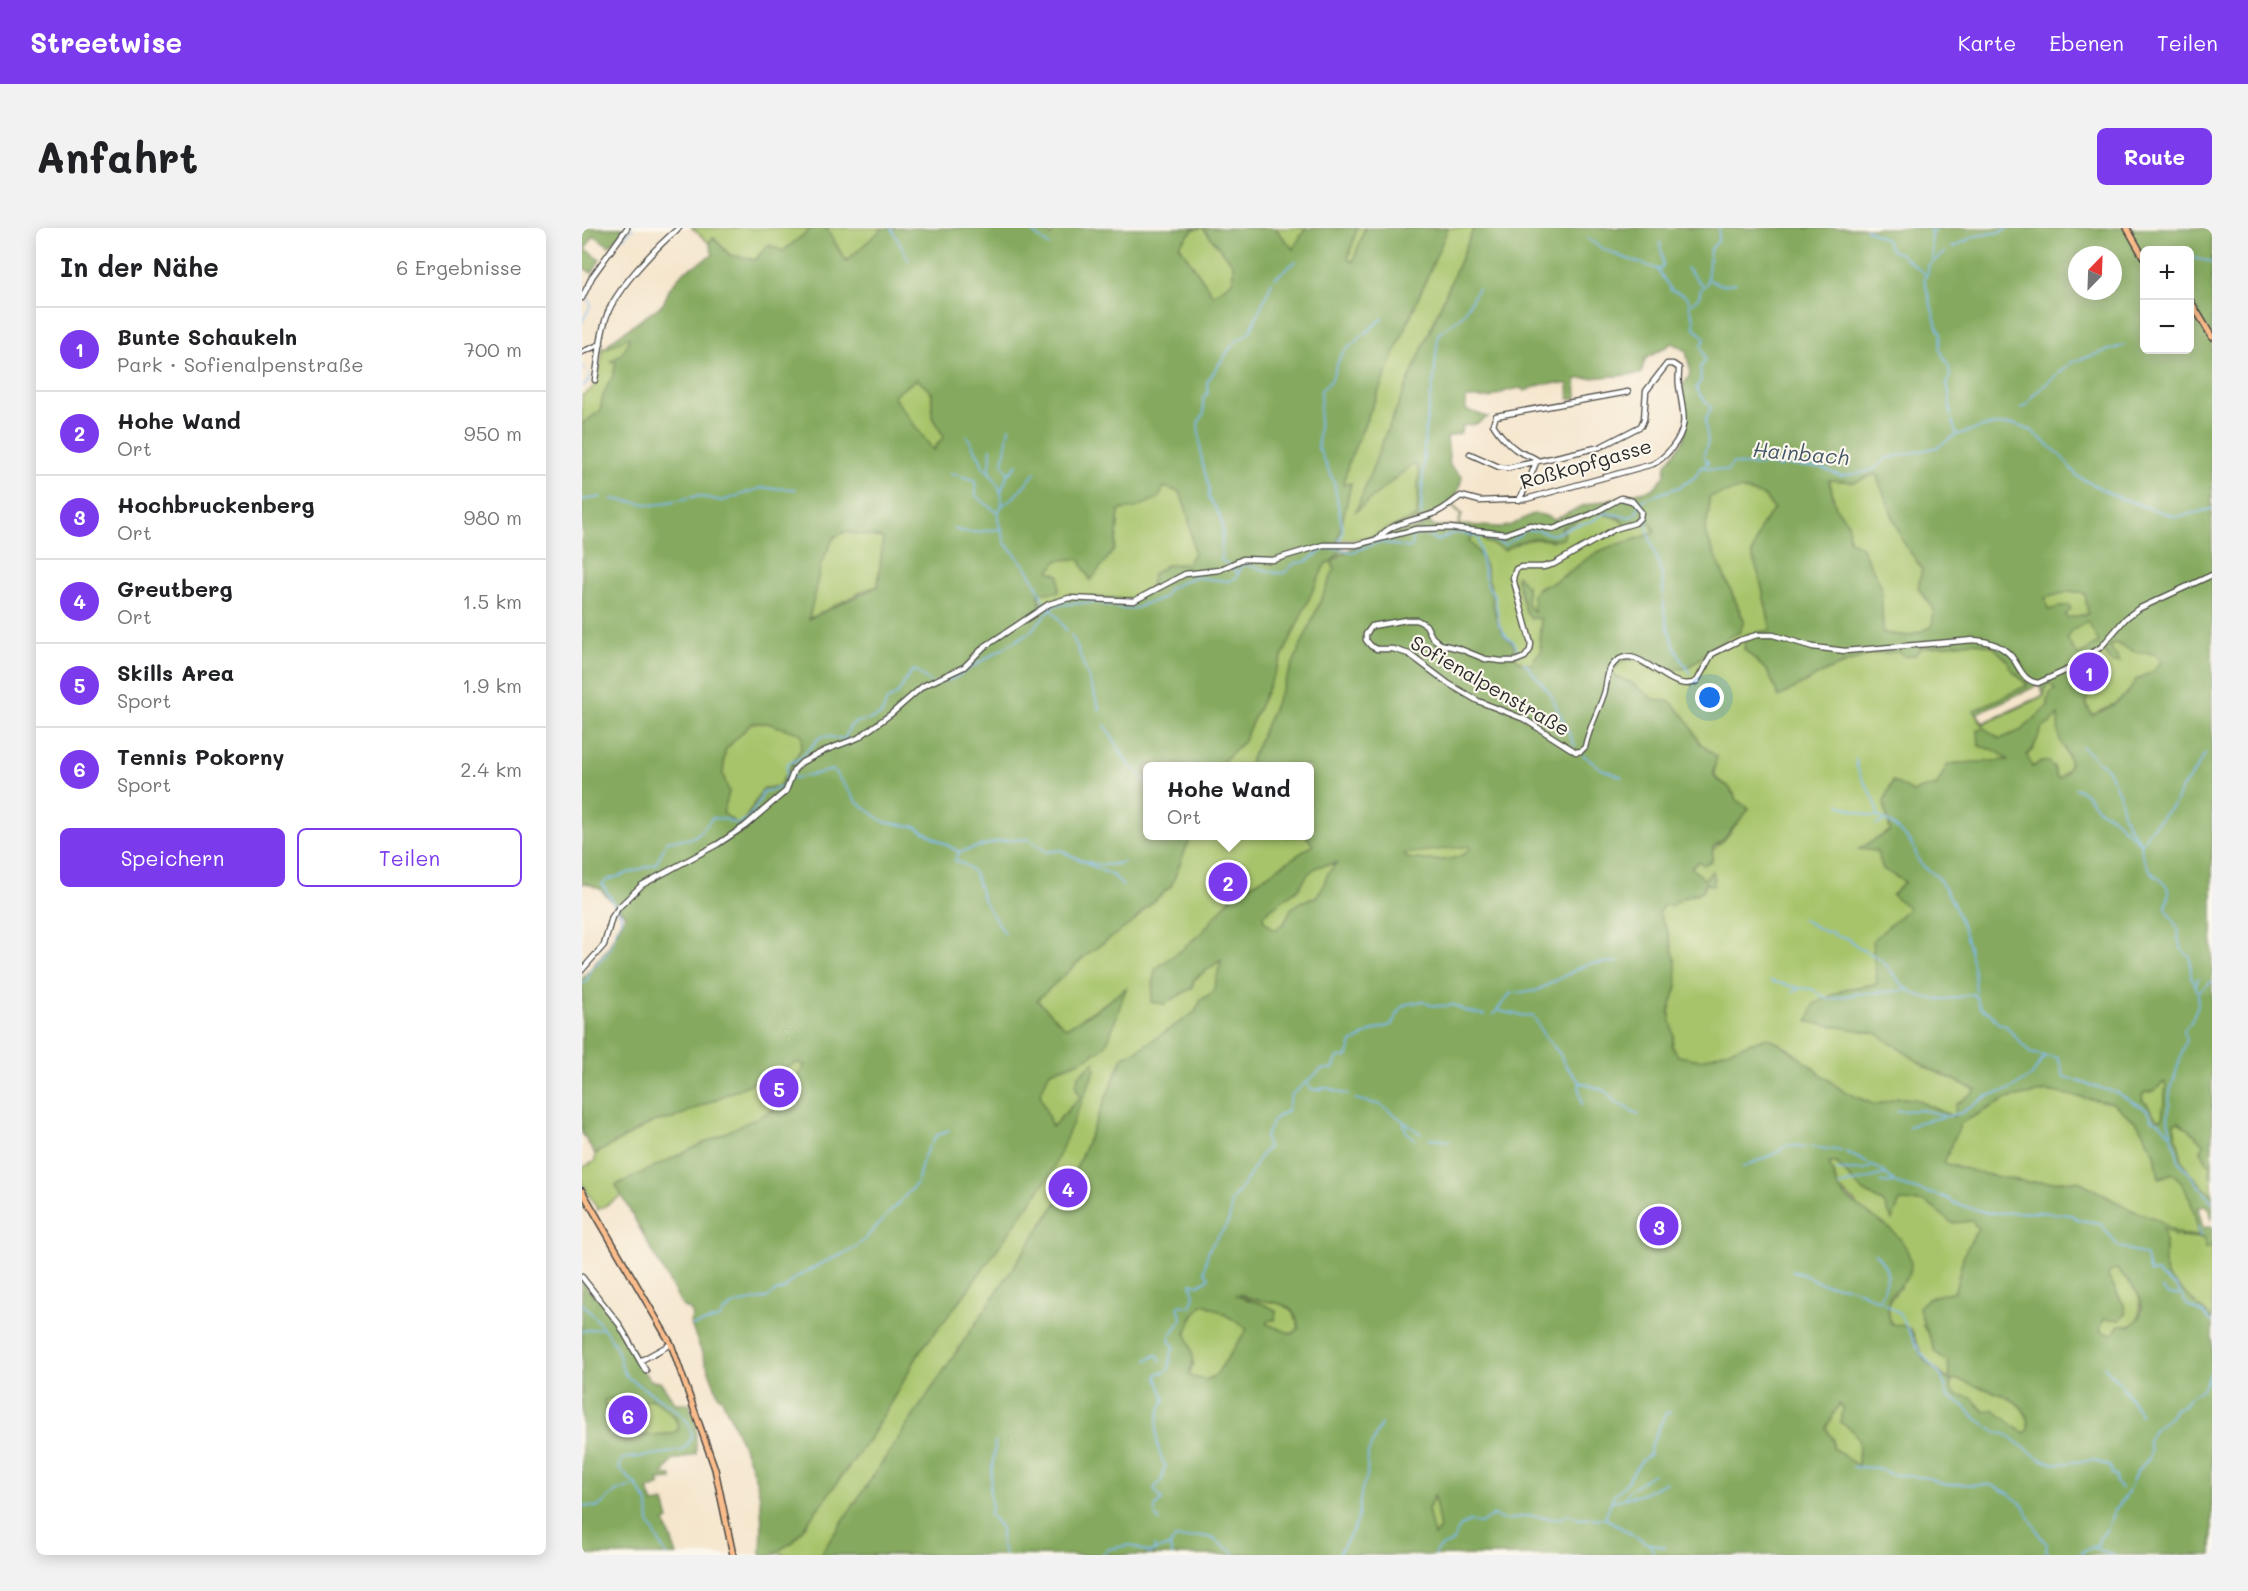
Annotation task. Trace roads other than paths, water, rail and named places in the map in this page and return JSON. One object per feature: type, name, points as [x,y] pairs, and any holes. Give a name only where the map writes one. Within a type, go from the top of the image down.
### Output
[{"type":"main road","points":[[2127,228],[2140,250]]},
{"type":"main road","points":[[2194,307],[2212,336]]},
{"type":"main road","points":[[582,1191],[671,1344],[716,1469],[733,1555]]},
{"type":"street","points":[[582,298],[596,270],[627,228]]},
{"type":"street","points":[[595,380],[608,313],[613,303],[657,247],[679,228]]},
{"type":"street","points":[[582,352],[601,344]]},
{"type":"street","name":"Roßkopfgasse","points":[[1379,538],[1392,528],[1442,509],[1461,496],[1480,501],[1519,500],[1653,464],[1662,459],[1679,439],[1684,419],[1678,383],[1679,368],[1671,363],[1665,366],[1647,390],[1644,419],[1640,427],[1602,446],[1537,460]]},
{"type":"street","points":[[1537,460],[1517,450],[1496,429],[1493,424],[1496,416],[1628,392]]},
{"type":"street","points":[[1470,454],[1503,468],[1537,460]]},
{"type":"street","points":[[1519,500],[1537,460]]},
{"type":"street","name":"Sofienalpenstraße","points":[[582,970],[604,945],[614,913],[619,907],[649,881],[718,844],[745,826],[783,793],[802,762],[864,734],[929,682],[964,667],[989,644],[1045,606],[1060,600],[1080,598],[1134,601],[1185,574],[1219,570],[1243,559],[1273,560],[1323,545],[1356,545],[1427,528],[1505,534],[1530,525],[1553,529],[1592,514],[1618,498],[1627,499],[1638,507],[1641,515],[1635,523],[1615,529],[1558,562],[1547,566],[1516,569],[1513,578],[1530,639],[1530,650],[1525,657],[1510,661],[1485,659],[1460,649],[1442,646],[1434,640],[1426,625],[1413,619],[1372,626],[1366,632],[1367,642],[1377,649],[1393,649],[1409,654],[1440,678],[1478,701],[1524,718],[1572,751],[1579,752],[1585,747],[1603,696],[1608,672],[1615,663],[1624,658],[1637,658],[1675,681],[1689,685],[1697,681],[1712,654],[1740,639],[1757,635],[1773,635],[1813,647],[1845,651],[1974,640],[1990,643],[2004,650],[2013,658],[2028,680],[2038,683],[2065,671],[2101,647],[2126,618],[2138,609],[2212,575]]},
{"type":"street","points":[[582,1276],[620,1324],[646,1371]]},
{"type":"street","points":[[639,1361],[671,1344]]},
{"type":"waterway","points":[[623,238],[633,228]]},
{"type":"waterway","points":[[891,228],[909,260]]},
{"type":"waterway","points":[[1027,228],[1049,246]]},
{"type":"waterway","points":[[1704,455],[1708,441],[1705,421],[1711,408],[1696,388],[1701,380],[1700,368],[1705,360],[1701,346],[1705,338],[1694,328],[1694,319],[1689,305],[1699,297],[1701,289],[1707,283],[1710,250],[1718,241],[1719,228]]},
{"type":"waterway","points":[[1930,228],[1933,260]]},
{"type":"waterway","points":[[1931,238],[1936,228]]},
{"type":"waterway","points":[[1952,248],[1975,236],[2000,232],[2008,228]]},
{"type":"waterway","points":[[1866,229],[1885,239],[1892,251],[1899,253],[1926,275]]},
{"type":"waterway","points":[[1587,238],[1612,253],[1657,269],[1672,291],[1685,296],[1689,302]]},
{"type":"waterway","points":[[1658,270],[1663,264],[1660,242]]},
{"type":"waterway","points":[[1946,251],[1928,266],[1924,279],[1937,327],[1941,333],[1939,348],[1949,367],[1950,376],[1947,384],[1951,416]]},
{"type":"waterway","points":[[2194,258],[2212,262]]},
{"type":"waterway","points":[[1275,278],[1296,261]]},
{"type":"waterway","points":[[1686,268],[1702,285]]},
{"type":"waterway","points":[[1709,280],[1723,285],[1736,283]]},
{"type":"waterway","points":[[1228,565],[1221,560],[1222,522],[1209,498],[1198,423],[1204,414],[1203,398],[1208,393],[1207,382],[1233,344],[1250,332],[1272,282]]},
{"type":"waterway","points":[[1421,516],[1425,430],[1434,379],[1438,334],[1463,315],[1478,288]]},
{"type":"waterway","points":[[582,322],[591,305],[587,295],[589,289]]},
{"type":"waterway","points":[[1339,542],[1343,532],[1334,482],[1318,447],[1321,390],[1331,381],[1341,354],[1383,318]]},
{"type":"waterway","points":[[2021,408],[2072,362],[2125,345]]},
{"type":"waterway","points":[[582,366],[590,376],[582,387]]},
{"type":"waterway","points":[[1952,420],[1956,433]]},
{"type":"waterway","name":"Hainbach","points":[[934,684],[954,678],[1030,632],[1054,605],[1096,602],[1123,609],[1137,608],[1159,600],[1165,596],[1168,589],[1193,577],[1232,580],[1237,576],[1243,564],[1284,573],[1295,563],[1305,562],[1325,549],[1336,548],[1352,552],[1379,542],[1409,548],[1413,545],[1411,536],[1424,534],[1438,541],[1452,533],[1462,533],[1494,540],[1505,545],[1526,530],[1537,530],[1553,535],[1592,521],[1605,513],[1631,517],[1636,513],[1642,500],[1679,487],[1694,478],[1701,467],[1727,471],[1733,463],[1779,467],[1785,465],[1821,468],[1841,476],[1873,470],[1888,458],[1938,447],[1956,435],[1987,426],[2014,424],[2032,431],[2059,454],[2077,476],[2117,497],[2176,517],[2212,509]]},
{"type":"waterway","points":[[1001,492],[1008,473],[1003,464],[1009,427]]},
{"type":"waterway","points":[[967,436],[983,467],[1000,489],[1002,505],[998,518],[1004,542],[1028,570],[1044,603]]},
{"type":"waterway","points":[[990,471],[991,448]]},
{"type":"waterway","points":[[1704,466],[1708,463],[1705,458]]},
{"type":"waterway","points":[[1008,473],[1017,464]]},
{"type":"waterway","points":[[1003,505],[1013,498],[1036,472]]},
{"type":"waterway","points":[[949,473],[975,480],[976,496],[998,513]]},
{"type":"waterway","points":[[612,499],[654,505],[698,496],[722,501],[761,488],[796,489]]},
{"type":"waterway","points":[[582,500],[601,497]]},
{"type":"waterway","points":[[1646,518],[1662,577],[1664,609],[1668,626],[1673,643],[1690,673]]},
{"type":"waterway","points":[[954,529],[972,532],[1002,529]]},
{"type":"waterway","points":[[1478,536],[1487,584],[1495,597],[1499,625],[1507,637],[1514,642],[1520,656]]},
{"type":"waterway","points":[[1231,568],[1239,573]]},
{"type":"waterway","points":[[1050,610],[1067,631]]},
{"type":"waterway","points":[[1071,635],[1100,710]]},
{"type":"waterway","points":[[1524,662],[1550,693],[1575,746]]},
{"type":"waterway","name":"Hainbach","points":[[582,984],[587,980],[590,970],[606,954],[621,921],[621,915],[602,884],[607,880],[656,864],[667,841],[692,838],[702,831],[712,818],[725,819],[737,824],[742,822],[753,811],[763,792],[780,788],[784,784],[787,778],[787,764],[801,758],[819,738],[824,736],[845,739],[851,726],[855,723],[882,714],[887,700],[897,695],[910,673],[915,670],[930,682]]},
{"type":"waterway","points":[[1105,725],[1128,764],[1143,777]]},
{"type":"waterway","points":[[2082,747],[2108,770],[2121,797],[2122,810],[2128,825],[2141,844],[2142,855],[2147,866],[2165,883],[2169,892],[2166,908],[2179,931],[2178,939],[2182,950],[2190,957],[2191,977],[2198,992]]},
{"type":"waterway","points":[[2142,844],[2149,831],[2175,803],[2181,789],[2206,753]]},
{"type":"waterway","points":[[1583,755],[1602,769],[1622,777]]},
{"type":"waterway","points":[[1856,758],[1859,773],[1875,801],[1878,816],[1897,829],[1910,842],[1920,863],[1938,878],[1953,903],[1969,948],[1976,992]]},
{"type":"waterway","points":[[787,775],[796,778],[833,770],[857,802],[884,822],[916,827],[959,852],[955,861],[969,867],[976,876],[986,905],[1005,934]]},
{"type":"waterway","points":[[2075,788],[2085,793],[2097,808],[2113,818],[2141,844]]},
{"type":"waterway","points":[[1839,805],[1870,816],[1878,816]]},
{"type":"waterway","points":[[1876,825],[1885,820]]},
{"type":"waterway","points":[[959,852],[1000,841],[1028,839],[1047,852],[1061,850],[1092,863],[1108,865],[1124,862]]},
{"type":"waterway","points":[[1087,863],[1115,877],[1123,886]]},
{"type":"waterway","points":[[1802,919],[1825,932],[1832,932],[1835,936],[1849,939],[1859,948],[1877,957],[1902,984],[1918,995],[1935,999],[1972,994],[1976,996],[1980,1008],[1990,1013],[1998,1023],[2005,1025],[2030,1053],[2048,1057]]},
{"type":"waterway","points":[[1493,1015],[1511,993],[1536,991],[1587,964],[1619,962]]},
{"type":"waterway","points":[[2196,986],[2198,978]]},
{"type":"waterway","points":[[1770,981],[1812,989],[1831,999],[1856,994],[1908,990]]},
{"type":"waterway","points":[[2212,981],[2198,992],[2198,1005],[2191,1022],[2184,1030],[2186,1039],[2170,1092],[2168,1121],[2179,1161],[2212,1202]]},
{"type":"waterway","points":[[1791,992],[1798,989]]},
{"type":"waterway","points":[[1155,1513],[1155,1507],[1162,1500],[1154,1489],[1162,1480],[1163,1470],[1166,1467],[1159,1450],[1156,1433],[1161,1407],[1165,1399],[1157,1377],[1158,1373],[1169,1369],[1171,1353],[1175,1348],[1169,1340],[1182,1319],[1178,1307],[1181,1305],[1190,1307],[1194,1296],[1191,1283],[1198,1285],[1209,1277],[1204,1271],[1209,1250],[1228,1222],[1231,1202],[1268,1147],[1265,1138],[1274,1119],[1287,1111],[1291,1095],[1322,1069],[1333,1069],[1338,1057],[1347,1057],[1352,1043],[1372,1031],[1391,1025],[1402,1007],[1407,1004],[1423,1001],[1430,1005],[1454,1005],[1465,1011],[1485,1015]]},
{"type":"waterway","points":[[1498,1010],[1534,1017],[1544,1036],[1580,1082],[1606,1091],[1614,1101],[1639,1115]]},
{"type":"waterway","points":[[2050,1056],[2058,1058],[2060,1064]]},
{"type":"waterway","points":[[1908,1127],[1961,1113],[1987,1096],[2012,1089],[2032,1075],[2044,1057]]},
{"type":"waterway","points":[[2061,1066],[2064,1077],[2117,1093],[2148,1110],[2152,1119],[2159,1122],[2170,1134]]},
{"type":"waterway","points":[[1307,1082],[1311,1089],[1318,1090],[1325,1087],[1348,1095]]},
{"type":"waterway","points":[[1580,1082],[1582,1105]]},
{"type":"waterway","points":[[1355,1099],[1381,1105],[1421,1134]]},
{"type":"waterway","points":[[1896,1111],[1922,1110],[1943,1115]]},
{"type":"waterway","points":[[1404,1123],[1406,1131],[1414,1139]]},
{"type":"waterway","points":[[932,1143],[936,1136],[949,1130]]},
{"type":"waterway","points":[[1429,1139],[1450,1141]]},
{"type":"waterway","points":[[1743,1167],[1778,1152],[1787,1145],[1806,1147]]},
{"type":"waterway","points":[[736,1304],[767,1298],[784,1289],[793,1279],[848,1252],[862,1242],[917,1183],[929,1146]]},
{"type":"waterway","points":[[1811,1147],[1843,1151]]},
{"type":"waterway","points":[[1846,1152],[1881,1170],[1897,1184],[1947,1198],[1954,1203],[1987,1213],[2040,1212],[2071,1215],[2079,1220],[2100,1223],[2118,1246],[2145,1255],[2150,1273],[2158,1272],[2161,1277],[2177,1287],[2187,1305],[2204,1314],[2212,1322]]},
{"type":"waterway","points":[[1836,1170],[1864,1170],[1871,1167]]},
{"type":"waterway","points":[[1839,1186],[1885,1174]]},
{"type":"waterway","points":[[1880,1183],[1894,1182]]},
{"type":"waterway","points":[[2198,1227],[2200,1236]]},
{"type":"waterway","points":[[1792,1270],[1824,1284],[1853,1288],[1880,1301],[1887,1271],[1875,1253]]},
{"type":"waterway","points":[[2162,1288],[2167,1294],[2179,1295]]},
{"type":"waterway","points":[[582,1303],[613,1342],[625,1374],[673,1408],[691,1428],[690,1440],[681,1451],[622,1459],[619,1469],[636,1485],[648,1503],[649,1522],[666,1555]]},
{"type":"waterway","points":[[1884,1303],[1899,1313],[1920,1352],[1943,1378],[1947,1396],[1963,1405],[1994,1431],[2005,1434],[2040,1459],[2056,1464],[2093,1460],[2109,1466],[2121,1489]]},
{"type":"waterway","points":[[692,1326],[720,1318],[723,1312],[734,1305]]},
{"type":"waterway","points":[[582,1331],[602,1328]]},
{"type":"waterway","points":[[1147,1360],[1156,1355],[1159,1356],[1160,1361]]},
{"type":"waterway","points":[[2104,1366],[2122,1386],[2141,1415]]},
{"type":"waterway","points":[[2081,1555],[2083,1551],[2098,1545],[2099,1539],[2108,1528],[2114,1511],[2126,1496],[2136,1473],[2149,1458],[2151,1451],[2148,1441],[2152,1431],[2170,1417],[2175,1409],[2184,1405],[2189,1398],[2202,1389],[2212,1370]]},
{"type":"waterway","points":[[1434,1555],[1437,1549],[1452,1542],[1460,1527],[1469,1522],[1482,1523],[1494,1515],[1502,1520],[1532,1516],[1558,1519],[1568,1514],[1580,1519],[1605,1518],[1613,1496],[1624,1486],[1641,1461],[1650,1454],[1650,1448],[1665,1414],[1670,1412]]},
{"type":"waterway","points":[[1338,1555],[1357,1523],[1362,1488],[1367,1477],[1368,1453],[1381,1424]]},
{"type":"waterway","points":[[995,1442],[990,1484],[992,1506],[989,1514],[1001,1528],[1001,1546],[1004,1555]]},
{"type":"waterway","points":[[1853,1467],[1877,1468],[1890,1474],[1929,1478],[1945,1485],[1991,1485],[2008,1493],[2023,1505],[2047,1544],[2048,1555]]},
{"type":"waterway","points":[[1625,1497],[1629,1490],[1653,1474]]},
{"type":"waterway","points":[[1612,1501],[1640,1495],[1667,1482]]},
{"type":"waterway","points":[[582,1506],[598,1507],[617,1491],[635,1485]]},
{"type":"waterway","points":[[1155,1516],[1160,1521]]},
{"type":"waterway","points":[[1605,1518],[1646,1543],[1665,1547]]},
{"type":"waterway","points":[[1156,1550],[1170,1546],[1175,1538],[1204,1536],[1233,1551],[1234,1555]]},
{"type":"waterway","points":[[1102,1555],[1108,1549],[1130,1545],[1150,1553],[1155,1551],[1154,1546]]},
{"type":"waterway","points":[[1650,1545],[1655,1555]]},
{"type":"waterway","points":[[1170,1547],[1172,1555]]},
{"type":"waterway","points":[[2094,1548],[2115,1555]]},
{"type":"place","name":"Bunte Schaukeln","points":[[2089,672]]},
{"type":"place","name":"Hohe Wand","points":[[1228,882]]},
{"type":"place","name":"Skills Area","points":[[779,1088]]},
{"type":"place","name":"Greutberg","points":[[1068,1188]]},
{"type":"place","name":"Hochbruckenberg","points":[[1659,1226]]},
{"type":"place","name":"Tennis Pokorny","points":[[628,1415]]}]
